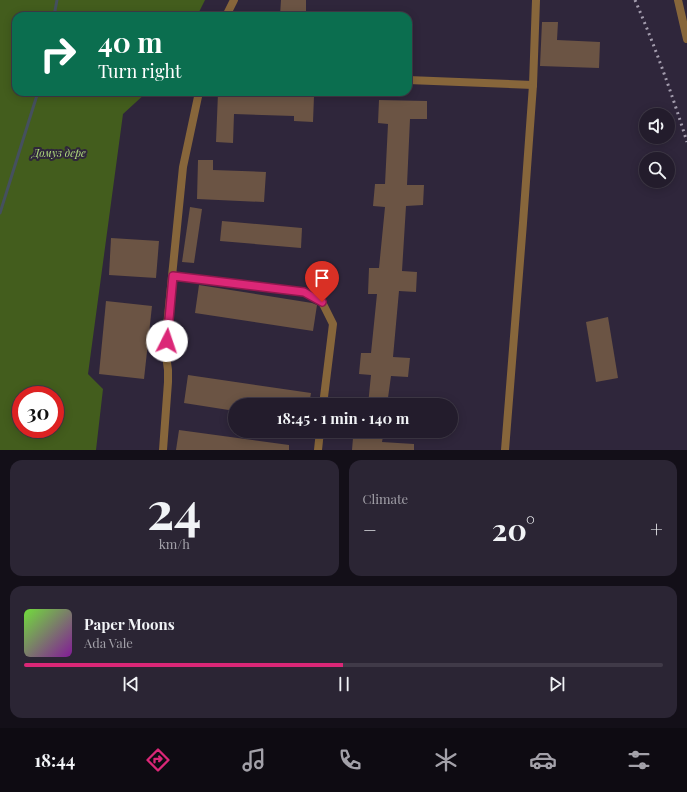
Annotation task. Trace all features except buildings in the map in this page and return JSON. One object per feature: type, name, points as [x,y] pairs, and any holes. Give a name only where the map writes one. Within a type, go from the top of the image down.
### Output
[{"type":"street","points":[[228,12],[234,0]]},
{"type":"street","points":[[505,450],[524,223],[533,85],[536,0]]},
{"type":"street","points":[[678,0],[687,39]]},
{"type":"street","points":[[412,80],[533,85]]},
{"type":"street","points":[[162,450],[168,382],[166,355],[167,326],[183,167],[198,96]]},
{"type":"street","points":[[173,276],[304,292],[322,302],[333,324],[324,398]]},
{"type":"street","points":[[318,450],[319,438]]},
{"type":"green space","name":"Домуз дере","points":[[0,0],[205,0],[199,12],[12,12],[12,96],[143,96],[123,114],[88,374],[103,389],[96,450],[0,450]]},
{"type":"waterway","name":"Домуз дере","points":[[55,12],[57,0]]},
{"type":"waterway","name":"Домуз дере","points":[[0,213],[37,96]]},
{"type":"railway","points":[[635,0],[663,70],[687,142]]},
{"type":"route","points":[[167,341],[167,326],[173,276],[304,292],[322,302]]}]
